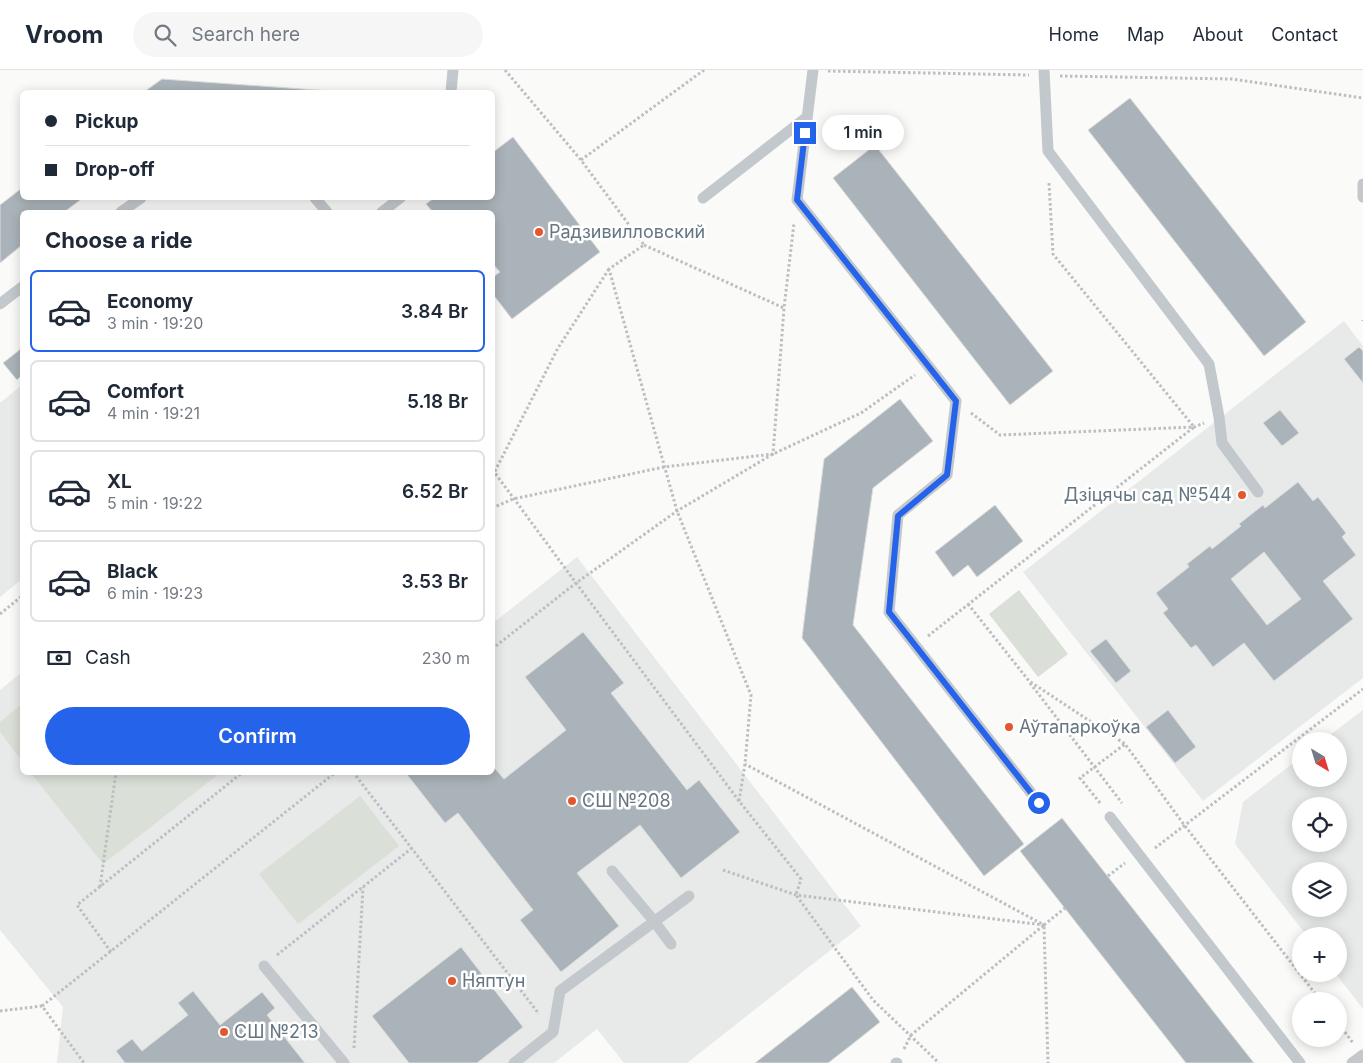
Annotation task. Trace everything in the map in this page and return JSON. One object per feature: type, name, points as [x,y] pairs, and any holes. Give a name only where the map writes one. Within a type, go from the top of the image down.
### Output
[{"type":"lane","points":[[451,90],[453,70]]},
{"type":"lane","points":[[813,70],[797,200],[956,401],[947,475],[898,516],[889,612],[1039,803]]},
{"type":"lane","points":[[1044,73],[1048,152],[1209,364],[1222,443],[1258,492]]},
{"type":"lane","points":[[704,198],[807,116]]},
{"type":"lane","points":[[1363,184],[1363,197]]},
{"type":"lane","points":[[124,210],[138,200]]},
{"type":"lane","points":[[317,200],[325,210]]},
{"type":"lane","points":[[386,210],[398,204]]},
{"type":"lane","points":[[0,304],[20,289]]},
{"type":"lane","points":[[1110,817],[1300,1063]]},
{"type":"lane","points":[[612,871],[671,944]]},
{"type":"lane","points":[[514,1063],[553,1032],[560,991],[689,896]]},
{"type":"lane","points":[[264,966],[344,1063]]},
{"type":"lane","points":[[1352,1063],[1363,1055]]},
{"type":"path","points":[[505,70],[581,160],[644,245],[784,308]]},
{"type":"path","points":[[581,160],[704,70]]},
{"type":"path","points":[[813,70],[1044,73],[1232,79],[1363,98]]},
{"type":"path","points":[[1048,152],[1053,254],[1194,427]]},
{"type":"path","points":[[773,454],[784,308],[797,200]]},
{"type":"path","points":[[495,471],[558,348],[609,269],[644,245]]},
{"type":"path","points":[[609,269],[677,511],[751,695],[745,764],[739,801]]},
{"type":"path","points":[[495,647],[576,583],[677,511],[773,454],[861,414],[928,366]]},
{"type":"path","points":[[956,401],[1000,435],[1194,427]]},
{"type":"path","points":[[916,646],[1194,427]]},
{"type":"path","points":[[495,507],[513,499],[664,467],[773,454]]},
{"type":"path","points":[[495,474],[739,801],[802,879],[796,895]]},
{"type":"path","points":[[0,614],[20,598]]},
{"type":"path","points":[[968,604],[1126,807]]},
{"type":"path","points":[[1029,680],[1125,744],[1185,826],[1314,992]]},
{"type":"path","points":[[1142,858],[1363,689]]},
{"type":"path","points":[[1110,817],[1080,778],[1125,744]]},
{"type":"path","points":[[745,764],[1044,926]]},
{"type":"path","points":[[100,887],[116,775]]},
{"type":"path","points":[[111,952],[77,905],[240,775]]},
{"type":"path","points":[[0,1011],[42,1006],[332,775]]},
{"type":"path","points":[[356,775],[553,1032]]},
{"type":"path","points":[[264,966],[412,848]]},
{"type":"path","points":[[723,870],[796,895],[1044,926]]},
{"type":"path","points":[[354,1053],[364,887]]},
{"type":"path","points":[[796,895],[873,1000],[939,1063]]},
{"type":"path","points":[[897,1063],[911,1035],[1065,908]]},
{"type":"path","points":[[1044,926],[1048,1063]]},
{"type":"path","points":[[42,1006],[84,1063]]},
{"type":"path","points":[[1347,1034],[1363,1055]]},
{"type":"shaded area","name":"Дзіцячы сад №544","points":[[1344,321],[1363,346],[1363,678],[1203,801],[1023,572]]},
{"type":"shaded area","points":[[20,387],[20,581],[0,597],[0,403]]},
{"type":"shaded area","points":[[577,557],[861,926],[687,1063],[624,1063],[597,1029],[554,1063],[57,1063],[63,1007],[0,930],[0,690],[20,674],[20,775],[495,775],[495,621]]},
{"type":"shaded area","points":[[1019,590],[1068,654],[1038,677],[989,614]]},
{"type":"shaded area","points":[[20,706],[20,758],[0,732],[0,722]]},
{"type":"shaded area","points":[[1363,710],[1363,1009],[1342,982],[1347,982],[1347,927],[1300,927],[1292,917],[1347,917],[1347,862],[1292,862],[1292,917],[1235,844],[1243,802],[1292,764],[1292,788],[1348,788],[1348,732],[1334,732]]},
{"type":"shaded area","points":[[33,775],[217,775],[103,864]]},
{"type":"shaded area","points":[[360,796],[399,846],[298,924],[259,874]]},
{"type":"building","points":[[162,79],[316,90],[147,90]]},
{"type":"building","points":[[1130,98],[1306,322],[1264,356],[1088,130]]},
{"type":"building","name":"Радзивилловский","points":[[513,137],[600,252],[512,319],[495,297],[495,276],[500,272],[495,266],[495,210],[431,210],[426,204],[431,200],[495,200],[495,151]]},
{"type":"building","points":[[875,145],[1053,371],[1010,405],[833,178]]},
{"type":"building","points":[[20,190],[20,200],[80,200],[67,210],[20,210],[20,247],[0,263],[0,205]]},
{"type":"building","points":[[1359,347],[1363,351],[1363,383],[1344,359]]},
{"type":"building","points":[[20,350],[20,377],[17,380],[3,363]]},
{"type":"building","points":[[900,399],[933,441],[873,488],[853,625],[1024,844],[984,876],[802,638],[824,459]]},
{"type":"building","points":[[1280,410],[1299,433],[1282,446],[1263,423]]},
{"type":"building","points":[[1298,482],[1313,501],[1318,497],[1346,533],[1342,537],[1356,555],[1323,581],[1353,619],[1274,681],[1244,643],[1213,667],[1196,645],[1191,648],[1163,613],[1168,609],[1156,593],[1189,567],[1187,564],[1210,546],[1212,549],[1241,526],[1239,524],[1263,505],[1265,508]],"holes":[[[1264,552],[1301,599],[1267,625],[1231,579]]]},
{"type":"building","points":[[995,505],[1023,541],[977,577],[968,565],[953,577],[935,552]]},
{"type":"building","name":"СШ №208","points":[[583,632],[624,683],[611,693],[687,790],[699,780],[740,832],[681,878],[640,825],[577,873],[619,926],[561,972],[520,920],[533,910],[458,813],[445,823],[407,775],[495,775],[495,768],[504,779],[566,730],[525,677]]},
{"type":"building","points":[[1106,639],[1131,671],[1116,683],[1090,651]]},
{"type":"building","points":[[1168,710],[1196,747],[1175,763],[1146,727]]},
{"type":"building","points":[[1062,818],[1254,1063],[1186,1063],[1020,851]]},
{"type":"building","name":"Няптун","points":[[461,947],[523,1027],[477,1063],[409,1063],[372,1016]]},
{"type":"building","points":[[852,987],[880,1022],[850,1046],[828,1063],[755,1063]]},
{"type":"building","name":"СШ №213","points":[[193,991],[220,1025],[262,992],[275,1008],[267,1015],[305,1063],[125,1063],[116,1051],[132,1039],[142,1051],[188,1015],[178,1003]]},
{"type":"place","name":"Радзивилловский","points":[[539,232]]},
{"type":"place","name":"Дзіцячы сад №544","points":[[1242,495]]},
{"type":"place","name":"Аўтапаркоўка","points":[[1009,727]]},
{"type":"place","name":"СШ №208","points":[[572,801]]},
{"type":"place","name":"Няптун","points":[[452,981]]},
{"type":"place","name":"СШ №213","points":[[224,1032]]},
{"type":"route","points":[[805,133],[797,200],[956,401],[947,475],[898,516],[889,612],[1039,803]]}]
